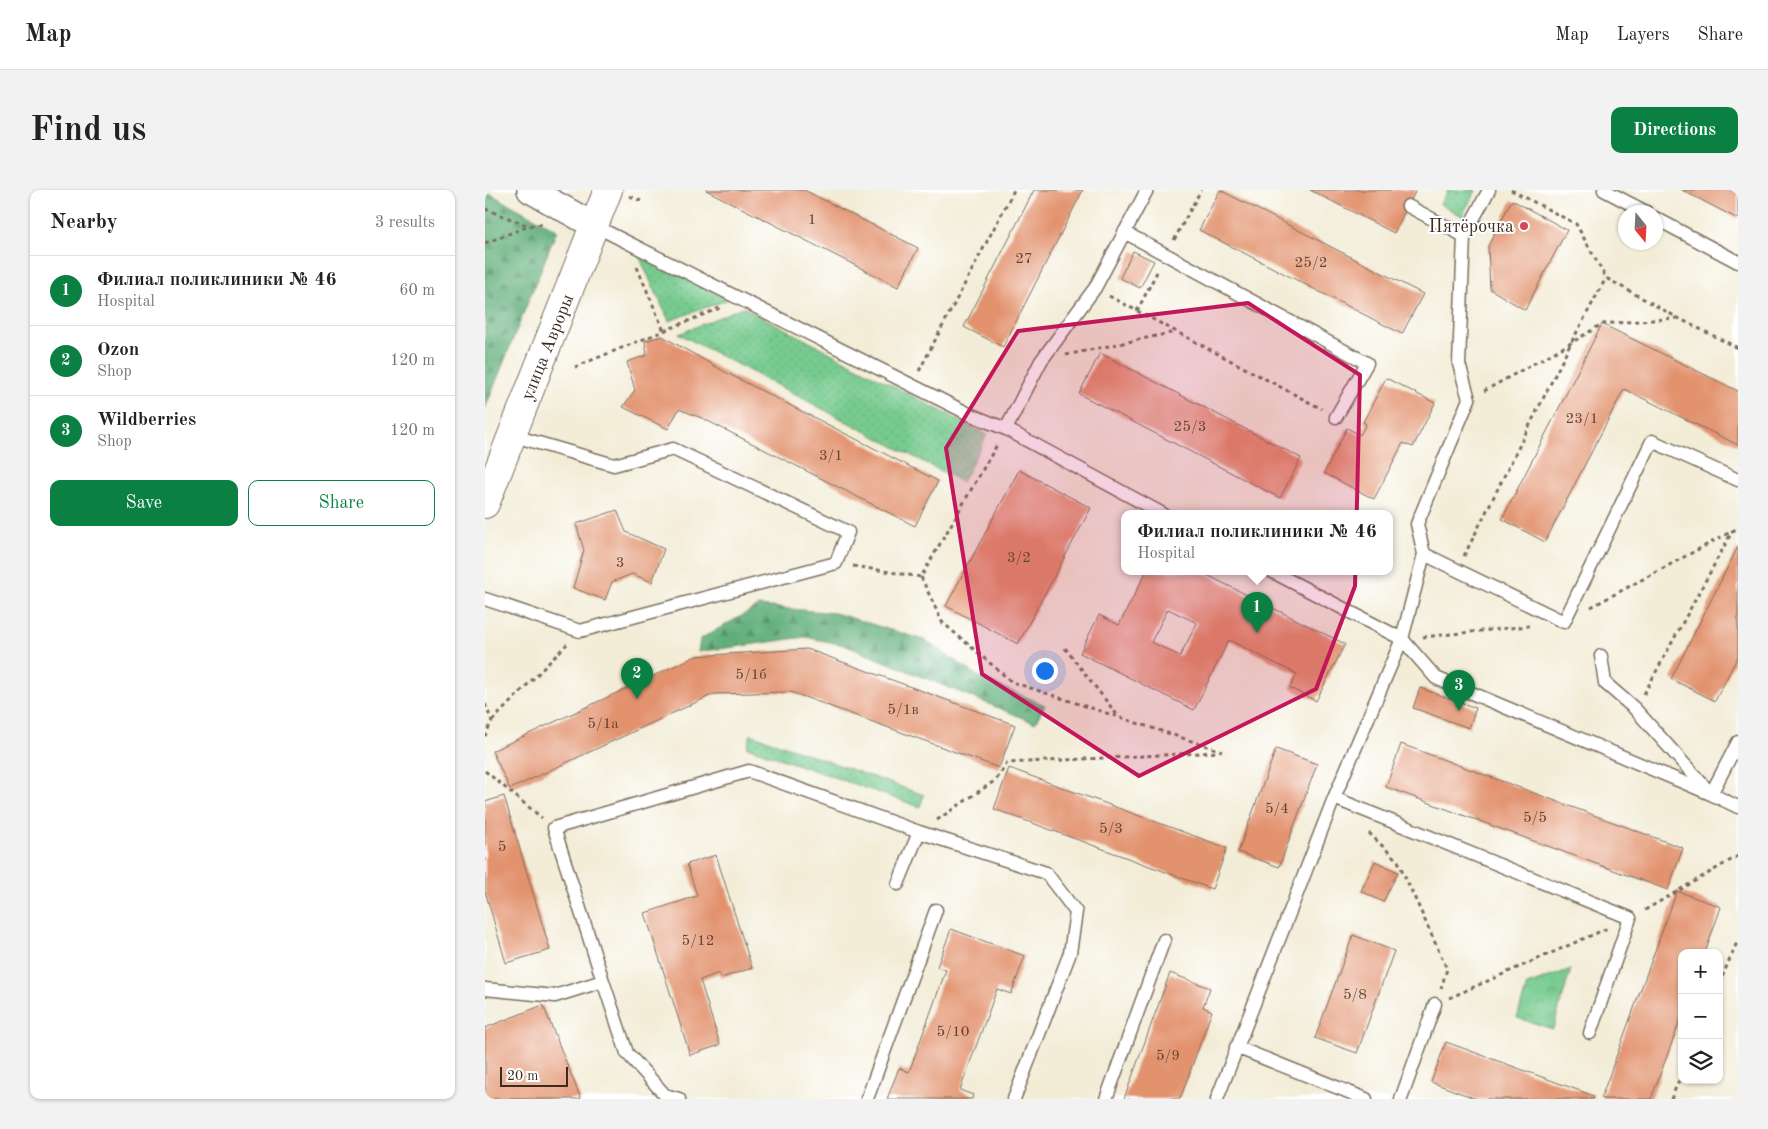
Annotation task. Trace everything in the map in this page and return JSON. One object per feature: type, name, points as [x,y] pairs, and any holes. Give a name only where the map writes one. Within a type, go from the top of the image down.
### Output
[{"type":"street","points":[[530,190],[595,226]]},
{"type":"street","name":"улица Авроры","points":[[485,504],[608,190]]},
{"type":"lane","points":[[1006,429],[1041,361],[1095,288],[1147,190]]},
{"type":"lane","points":[[1217,1099],[1334,798],[1402,640],[1424,554],[1417,524],[1469,399],[1459,364],[1464,236],[1489,190]]},
{"type":"lane","points":[[1604,190],[1633,205]]},
{"type":"lane","points":[[1408,206],[1464,236]]},
{"type":"lane","points":[[1663,222],[1738,262]]},
{"type":"lane","points":[[595,226],[969,414],[1006,429],[1156,510]]},
{"type":"lane","points":[[1124,232],[1367,363],[1336,417]]},
{"type":"lane","points":[[485,599],[580,631],[836,563],[848,532],[673,449],[614,465],[511,435]]},
{"type":"lane","points":[[1424,554],[1565,622],[1652,441],[1738,480]]},
{"type":"lane","points":[[1279,575],[1402,640],[1436,678],[1711,794],[1738,808]]},
{"type":"lane","points":[[1601,656],[1605,683],[1635,709],[1711,794]]},
{"type":"lane","points":[[1711,794],[1738,742]]},
{"type":"lane","points":[[679,1099],[665,1095],[627,1053],[554,828],[749,771],[919,832],[1046,873],[1076,912],[1070,953],[1014,1099]]},
{"type":"lane","points":[[1334,798],[1630,918],[1590,1033]]},
{"type":"lane","points":[[898,884],[919,832]]},
{"type":"lane","points":[[867,1099],[936,910]]},
{"type":"lane","points":[[1106,1099],[1164,940]]},
{"type":"lane","points":[[485,989],[555,996],[603,981]]},
{"type":"lane","points":[[1401,1099],[1435,1004]]},
{"type":"lane","points":[[1236,1047],[1366,1099]]},
{"type":"path","points":[[912,385],[1014,190]]},
{"type":"path","points":[[1511,190],[1576,224],[1607,278],[1678,318],[1738,348]]},
{"type":"path","points":[[485,209],[529,226],[485,243]]},
{"type":"path","points":[[626,241],[664,331]]},
{"type":"path","points":[[1457,570],[1571,343],[1607,278]]},
{"type":"path","points":[[1095,288],[1336,417]]},
{"type":"path","points":[[575,367],[741,299]]},
{"type":"path","points":[[1469,399],[1602,324],[1678,318]]},
{"type":"path","points":[[1041,361],[1176,332]]},
{"type":"path","points":[[921,577],[1006,429]]},
{"type":"path","points":[[1635,709],[1733,530]]},
{"type":"path","points":[[836,563],[921,577]]},
{"type":"path","points":[[919,832],[996,780],[1007,763],[1222,752],[1012,682],[942,622],[921,577]]},
{"type":"path","points":[[485,736],[492,721],[580,631]]},
{"type":"path","points":[[1065,648],[1119,718]]},
{"type":"path","points":[[485,704],[492,721]]},
{"type":"path","points":[[485,771],[554,828]]},
{"type":"path","points":[[1363,826],[1398,861],[1447,968],[1435,1004]]},
{"type":"path","points":[[1435,1004],[1630,918],[1738,856]]},
{"type":"path","points":[[1723,975],[1738,940]]},
{"type":"path","points":[[1671,1099],[1678,1082]]},
{"type":"highlighted area","points":[[1248,303],[1360,375],[1355,586],[1316,689],[1139,776],[982,674],[946,448],[1018,331]]},
{"type":"green space","points":[[1448,190],[1476,190],[1462,216],[1440,204]]},
{"type":"green space","points":[[485,191],[557,230],[485,409]]},
{"type":"green space","points":[[637,252],[729,299],[669,321]]},
{"type":"green space","points":[[743,307],[987,435],[962,482],[679,334]]},
{"type":"green space","points":[[759,606],[835,613],[924,640],[981,678],[1045,705],[1035,723],[844,645],[805,637],[698,652],[700,639]]},
{"type":"green space","points":[[751,734],[924,795],[920,807],[747,747]]},
{"type":"green space","points":[[1571,969],[1553,1029],[1517,1018],[1527,985]]},
{"type":"building","points":[[706,190],[804,190],[918,248],[898,287]]},
{"type":"building","points":[[1034,190],[1083,190],[1003,347],[964,327]]},
{"type":"building","points":[[1220,190],[1423,294],[1402,334],[1199,230]]},
{"type":"building","points":[[1310,190],[1416,190],[1394,233]]},
{"type":"building","points":[[1682,190],[1738,190],[1738,219]]},
{"type":"building","points":[[1512,200],[1567,230],[1525,310],[1490,289],[1488,246]]},
{"type":"building","points":[[1133,251],[1154,261],[1140,288],[1120,278]]},
{"type":"building","points":[[1602,324],[1738,391],[1738,445],[1624,389],[1545,542],[1502,519]]},
{"type":"building","points":[[662,336],[727,373],[938,481],[915,526],[704,419],[679,409],[668,429],[623,407],[635,390],[627,362],[647,355],[645,341]]},
{"type":"building","points":[[1100,353],[1301,458],[1280,498],[1079,394]]},
{"type":"building","points":[[1386,378],[1435,403],[1413,447],[1403,443],[1374,499],[1324,473],[1347,428],[1360,435],[1366,424],[1363,422]]},
{"type":"building","points":[[1019,470],[1091,508],[1018,644],[946,606]]},
{"type":"building","points":[[617,510],[626,532],[664,549],[652,582],[632,574],[612,582],[605,600],[573,588],[584,550],[576,524]]},
{"type":"building","points":[[1738,547],[1738,656],[1715,701],[1671,679]]},
{"type":"building","points":[[1144,575],[1207,575],[1345,644],[1316,701],[1290,688],[1297,674],[1229,640],[1194,710],[1080,653],[1099,615],[1119,625]],"holes":[[[1168,609],[1197,623],[1180,656],[1151,642]]]},
{"type":"building","points":[[807,649],[1015,725],[999,768],[791,692],[714,694],[510,789],[492,751],[696,656]]},
{"type":"building","points":[[1420,688],[1476,708],[1469,728],[1413,708]]},
{"type":"building","points":[[1401,744],[1683,848],[1668,890],[1386,787]]},
{"type":"building","points":[[1276,749],[1317,764],[1279,867],[1238,852]]},
{"type":"building","points":[[1009,768],[1227,848],[1212,889],[994,809]]},
{"type":"building","points":[[504,796],[550,950],[506,963],[485,891],[485,802]]},
{"type":"building","points":[[716,855],[752,968],[721,978],[719,973],[700,980],[720,1045],[690,1055],[645,913],[697,896],[687,864]]},
{"type":"building","points":[[1375,861],[1398,872],[1383,902],[1361,891]]},
{"type":"building","points":[[1677,891],[1721,907],[1706,949],[1678,949],[1678,1026],[1651,1099],[1601,1098]]},
{"type":"building","points":[[951,929],[1025,956],[1011,994],[997,989],[960,1090],[973,1095],[972,1099],[887,1099],[899,1068],[909,1072],[946,970],[937,967]]},
{"type":"building","points":[[1353,935],[1394,951],[1357,1053],[1315,1038]]},
{"type":"building","points":[[1170,973],[1210,988],[1203,1007],[1212,1011],[1180,1099],[1124,1099]]},
{"type":"building","points":[[543,1005],[581,1099],[485,1099],[485,1028]]},
{"type":"building","points":[[1446,1042],[1594,1096],[1593,1099],[1477,1099],[1431,1082]]},
{"type":"place","name":"Пятёрочка","points":[[1524,226]]},
{"type":"place","name":"Филиал поликлиники № 46","points":[[1257,633]]},
{"type":"place","name":"Ozon","points":[[637,699]]},
{"type":"place","name":"Wildberries","points":[[1459,711]]}]
